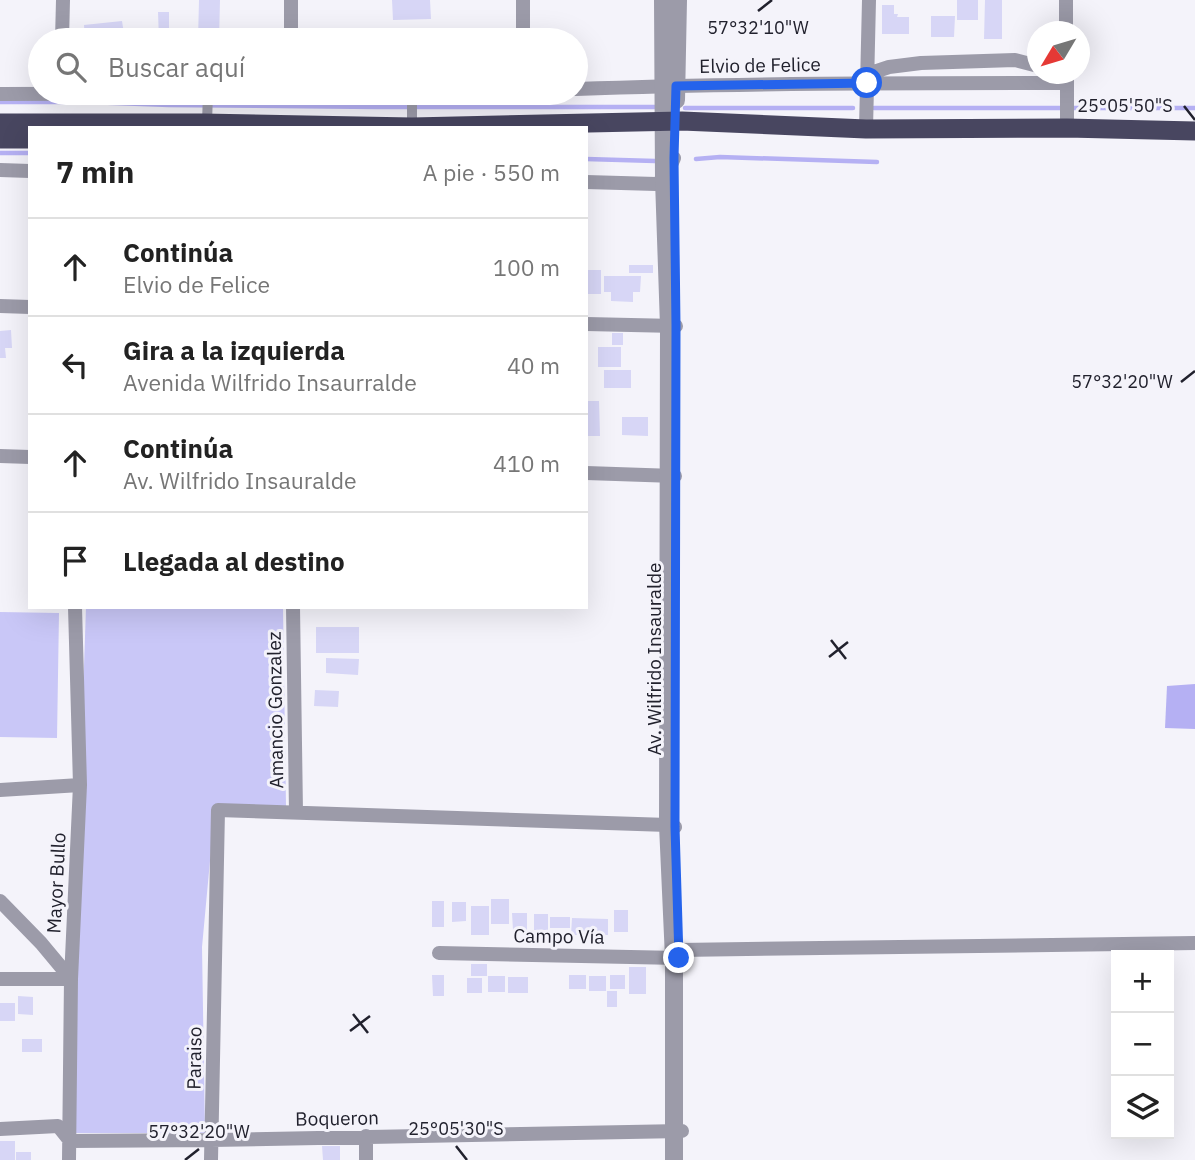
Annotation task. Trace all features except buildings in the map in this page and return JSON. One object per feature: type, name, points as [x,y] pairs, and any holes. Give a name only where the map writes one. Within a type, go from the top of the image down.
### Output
[{"type":"highway","points":[[0,123],[208,106],[412,109],[669,127],[1195,143]]},
{"type":"highway","points":[[588,133],[669,127],[1195,131]]},
{"type":"highway","points":[[0,139],[28,139]]},
{"type":"street","points":[[62,28],[63,0]]},
{"type":"street","points":[[291,0],[291,28]]},
{"type":"street","points":[[523,0],[523,28]]},
{"type":"street","points":[[663,0],[664,62],[670,86]]},
{"type":"street","points":[[588,324],[673,326],[664,180],[678,0]]},
{"type":"street","points":[[866,129],[869,0]]},
{"type":"street","points":[[1066,0],[1066,21]]},
{"type":"street","points":[[868,78],[889,67],[920,63],[1015,60],[1027,63]]},
{"type":"street","name":"Elvio de Felice","points":[[588,89],[868,78],[1027,78]]},
{"type":"street","points":[[1066,84],[1067,128]]},
{"type":"street","points":[[0,94],[28,94]]},
{"type":"street","name":"Av. Wilfrido Insauralde","points":[[669,127],[674,158],[672,826],[677,955],[678,1131],[682,1160]]},
{"type":"street","points":[[588,182],[656,184],[664,180],[674,158]]},
{"type":"street","points":[[0,170],[28,170]]},
{"type":"street","points":[[0,306],[28,307]]},
{"type":"street","points":[[0,456],[28,457]]},
{"type":"street","points":[[588,473],[672,475]]},
{"type":"street","name":"Mayor Bullo","points":[[69,1160],[71,979],[80,785],[75,609]]},
{"type":"street","name":"Amancio Gonzalez","points":[[293,609],[296,812]]},
{"type":"street","points":[[0,790],[80,785]]},
{"type":"street","name":"Paraiso","points":[[211,1160],[218,810],[296,812]]},
{"type":"street","points":[[296,812],[672,826]]},
{"type":"street","points":[[0,901],[71,979]]},
{"type":"street","name":"Campo Vía","points":[[439,953],[677,955],[1195,943]]},
{"type":"street","points":[[0,979],[71,979]]},
{"type":"street","name":"Boqueron","points":[[0,1129],[58,1126],[70,1141],[678,1131]]},
{"type":"street","points":[[674,1160],[678,1131]]},
{"type":"street","points":[[366,1136],[366,1160]]},
{"type":"shaded area","points":[[86,609],[283,609],[286,806],[215,807],[202,947],[205,1133],[75,1133],[80,785]]},
{"type":"shaded area","points":[[0,612],[59,613],[57,738],[0,737]]},
{"type":"shaded area","points":[[1195,684],[1195,729],[1165,728],[1167,686]]},
{"type":"waterway","points":[[0,102],[28,102]]},
{"type":"waterway","points":[[169,105],[661,107]]},
{"type":"waterway","points":[[685,108],[853,108]]},
{"type":"waterway","points":[[874,108],[1195,108]]},
{"type":"waterway","points":[[0,153],[28,153]]},
{"type":"waterway","points":[[696,159],[720,157],[877,162]]},
{"type":"waterway","points":[[588,159],[655,161]]},
{"type":"route","points":[[679,958],[675,827],[676,86],[867,83]]}]
